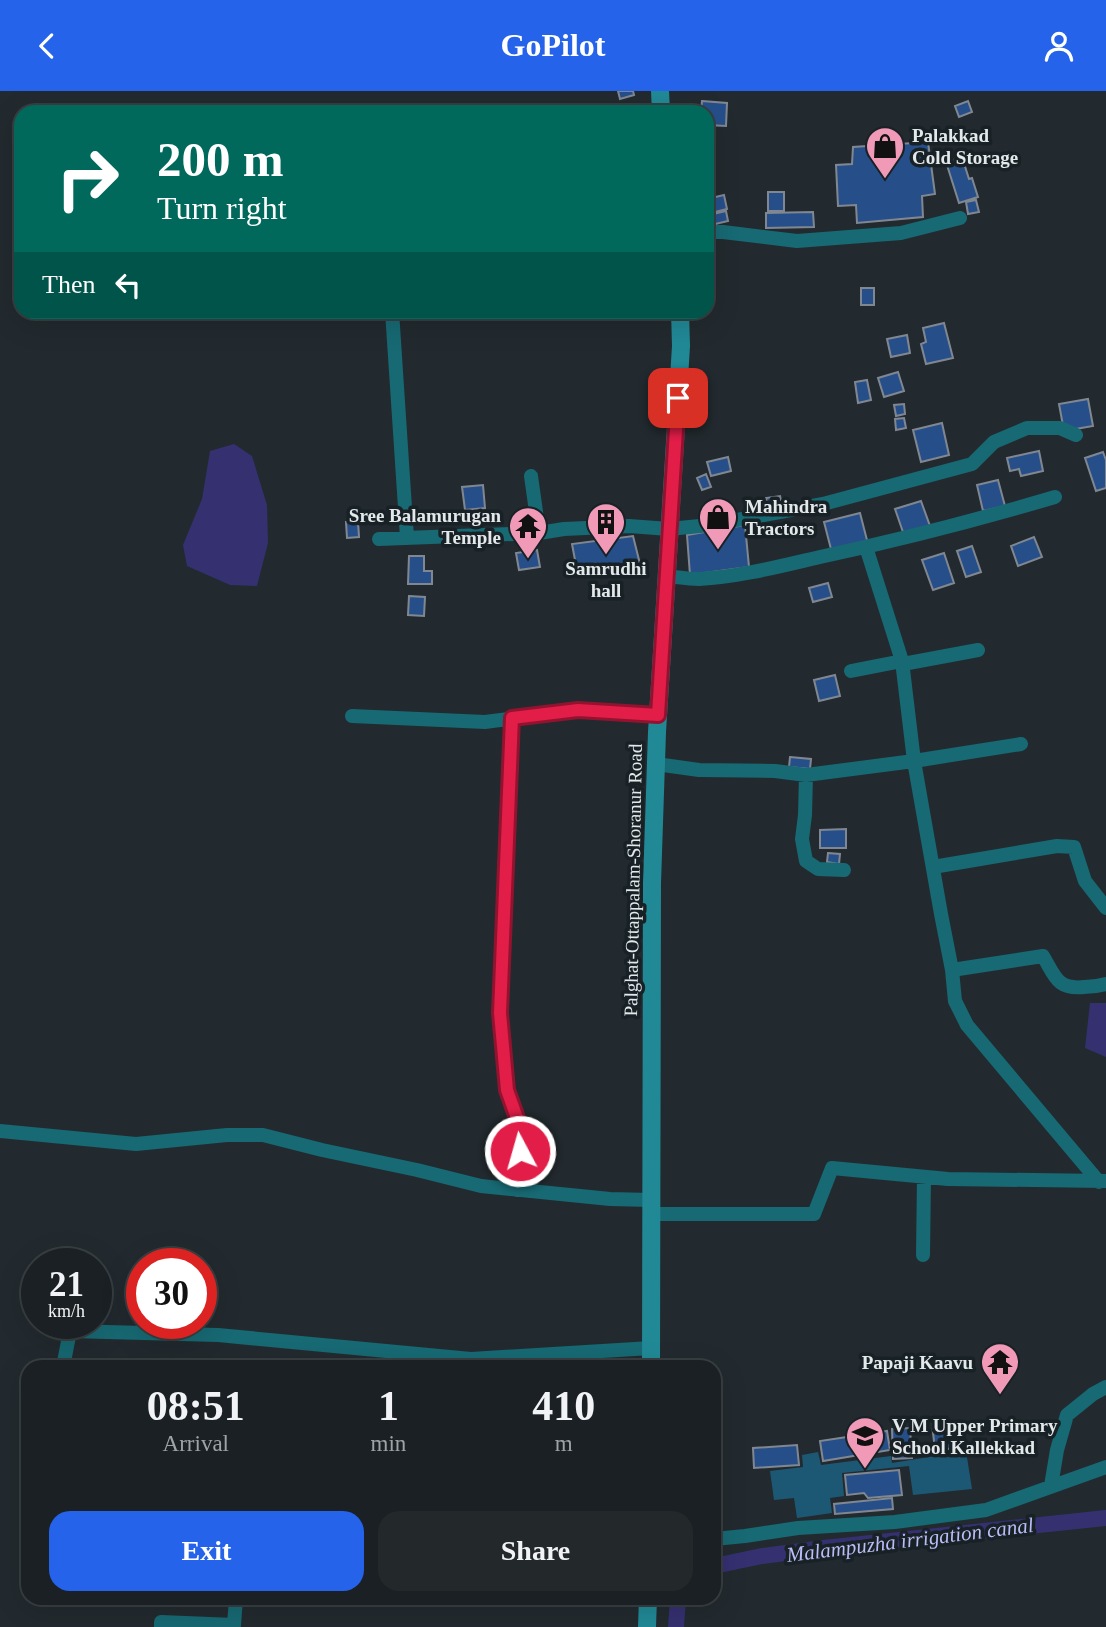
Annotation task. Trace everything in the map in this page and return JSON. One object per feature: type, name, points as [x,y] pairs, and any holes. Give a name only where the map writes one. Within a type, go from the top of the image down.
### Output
[{"type":"main road","name":"Palghat-Ottappalam-Shoranur Road","points":[[651,1360],[652,883],[658,715],[681,346],[680,319]]},
{"type":"main road","points":[[647,1627],[648,1605]]},
{"type":"street","points":[[714,232],[797,241],[901,233],[960,218]]},
{"type":"street","points":[[393,319],[407,538]]},
{"type":"street","points":[[379,539],[539,533],[629,526],[670,529],[710,525],[823,504],[972,464],[994,442],[1027,428],[1060,428],[1076,435]]},
{"type":"street","points":[[531,476],[539,533]]},
{"type":"street","points":[[667,576],[698,579],[743,573],[866,547],[1055,498]]},
{"type":"street","points":[[866,547],[902,662],[914,761],[952,970],[955,1001],[967,1025],[1102,1181]]},
{"type":"street","points":[[851,671],[978,650]]},
{"type":"street","points":[[352,716],[485,722],[578,710],[658,715]]},
{"type":"street","points":[[512,718],[500,1013],[507,1090],[522,1132],[517,1190]]},
{"type":"street","points":[[656,764],[699,770],[775,771],[806,775],[1021,744]]},
{"type":"street","points":[[806,775],[802,839],[806,861],[818,869],[844,870]]},
{"type":"street","points":[[933,867],[1057,846],[1074,846],[1085,881],[1106,908]]},
{"type":"street","points":[[952,970],[1043,956],[1057,980],[1070,989],[1106,984]]},
{"type":"street","points":[[0,1131],[136,1144],[227,1135],[263,1135],[481,1186],[610,1199],[651,1207],[814,1213],[832,1168],[948,1179],[1102,1181]]},
{"type":"street","points":[[923,1255],[924,1177]]},
{"type":"street","points":[[64,1360],[70,1331],[218,1335],[471,1359],[651,1347]]},
{"type":"street","points":[[1051,1486],[1067,1415],[1106,1387]]},
{"type":"street","points":[[721,1538],[798,1528],[895,1522],[986,1510],[1106,1467]]},
{"type":"street","points":[[161,1627],[161,1622],[234,1625],[235,1605]]},
{"type":"shaded area","points":[[234,444],[252,456],[267,505],[268,543],[257,586],[230,585],[187,566],[183,545],[202,499],[210,451]]},
{"type":"shaded area","points":[[1090,1003],[1106,1003],[1106,1057],[1085,1048]]},
{"type":"shaded area","points":[[966,1451],[972,1489],[913,1495],[909,1466],[842,1473],[844,1496],[830,1498],[832,1513],[797,1518],[794,1498],[774,1500],[770,1471],[803,1467],[802,1455],[818,1452],[821,1465],[891,1456],[892,1463]]},
{"type":"building","points":[[618,91],[633,91],[634,95],[620,99]]},
{"type":"building","points":[[702,101],[727,103],[726,126],[714,125],[714,105],[702,105]]},
{"type":"building","points":[[968,101],[972,112],[959,117],[955,106]]},
{"type":"building","name":"Palakkad Cold Storage","points":[[928,142],[935,194],[922,196],[923,217],[857,223],[856,205],[838,206],[836,165],[852,164],[853,147]]},
{"type":"building","points":[[962,157],[978,197],[959,203],[946,162]]},
{"type":"building","points":[[768,192],[784,192],[784,211],[768,211]]},
{"type":"building","points":[[724,195],[727,209],[714,212],[714,197]]},
{"type":"building","points":[[976,200],[979,212],[968,214],[966,202]]},
{"type":"building","points":[[726,211],[728,221],[714,224],[714,214]]},
{"type":"building","points":[[813,212],[814,227],[766,228],[766,213]]},
{"type":"building","points":[[861,288],[874,288],[874,305],[861,305]]},
{"type":"building","points":[[944,323],[953,358],[926,364],[921,344],[926,342],[923,328]]},
{"type":"building","points":[[907,335],[910,353],[891,357],[887,339]]},
{"type":"building","points":[[898,372],[904,391],[884,397],[878,378]]},
{"type":"building","points":[[867,380],[871,400],[858,403],[855,382]]},
{"type":"building","points":[[1088,399],[1093,426],[1064,431],[1059,404]]},
{"type":"building","points":[[904,404],[905,414],[896,416],[894,405]]},
{"type":"building","points":[[904,418],[906,428],[896,430],[895,419]]},
{"type":"building","points":[[942,423],[949,455],[921,462],[913,430]]},
{"type":"building","points":[[1039,451],[1043,471],[1021,476],[1019,469],[1010,471],[1007,458]]},
{"type":"building","points":[[1103,452],[1106,460],[1106,488],[1096,491],[1085,458]]},
{"type":"building","points":[[728,457],[731,471],[711,476],[707,462]]},
{"type":"building","points":[[706,474],[711,487],[702,490],[697,478]]},
{"type":"building","points":[[998,480],[1005,506],[983,511],[977,485]]},
{"type":"building","points":[[483,485],[485,508],[465,510],[462,487]]},
{"type":"building","points":[[780,496],[783,510],[769,512],[766,498]]},
{"type":"building","points":[[921,501],[930,526],[904,535],[895,509]]},
{"type":"building","points":[[860,513],[868,544],[832,553],[824,522]]},
{"type":"building","points":[[358,521],[359,537],[347,538],[346,522]]},
{"type":"building","name":"Mahindra Tractors","points":[[745,525],[749,567],[690,575],[687,535]]},
{"type":"building","name":"Samrudhi hall","points":[[633,536],[641,568],[578,576],[572,544]]},
{"type":"building","points":[[1034,537],[1042,557],[1018,566],[1011,546]]},
{"type":"building","points":[[972,546],[981,572],[966,577],[957,551]]},
{"type":"building","name":"Sree Balamurugan Temple","points":[[537,550],[540,567],[519,570],[516,553]]},
{"type":"building","points":[[944,553],[954,583],[933,590],[922,560]]},
{"type":"building","points":[[409,556],[424,556],[424,571],[432,571],[432,584],[408,584]]},
{"type":"building","points":[[828,583],[832,597],[813,602],[809,588]]},
{"type":"building","points":[[409,596],[425,597],[424,616],[408,615]]},
{"type":"building","points":[[835,675],[840,696],[819,701],[814,680]]},
{"type":"building","points":[[790,757],[811,759],[810,769],[789,767]]},
{"type":"building","points":[[846,829],[846,848],[820,848],[820,830]]},
{"type":"building","points":[[828,853],[840,854],[839,864],[827,862]]},
{"type":"building","points":[[954,1422],[957,1448],[935,1450],[932,1424]]},
{"type":"building","points":[[910,1428],[912,1458],[893,1459],[892,1429]]},
{"type":"building","points":[[887,1431],[890,1450],[823,1461],[820,1441]]},
{"type":"building","points":[[797,1445],[799,1465],[754,1468],[753,1448]]},
{"type":"building","points":[[899,1470],[902,1495],[868,1498],[864,1493],[847,1495],[845,1475]]},
{"type":"building","points":[[892,1498],[893,1509],[835,1514],[834,1504]]},
{"type":"waterway","name":"Malampuzha irrigation canal","points":[[721,1565],[824,1548],[1106,1518]]},
{"type":"waterway","name":"Malampuzha irrigation canal","points":[[676,1627],[678,1605]]},
{"type":"place","name":"Palakkad Cold Storage","points":[[885,180]]},
{"type":"place","name":"Mahindra Tractors","points":[[718,551]]},
{"type":"place","name":"Samrudhi hall","points":[[606,556]]},
{"type":"place","name":"Sree Balamurugan Temple","points":[[528,560]]},
{"type":"place","name":"Papaji Kaavu","points":[[1000,1396]]},
{"type":"place","name":"V M Upper Primary School Kallekkad","points":[[865,1470]]},
{"type":"route","points":[[520,1151],[522,1132],[507,1090],[500,1013],[512,718],[578,710],[658,715],[678,398]]}]
